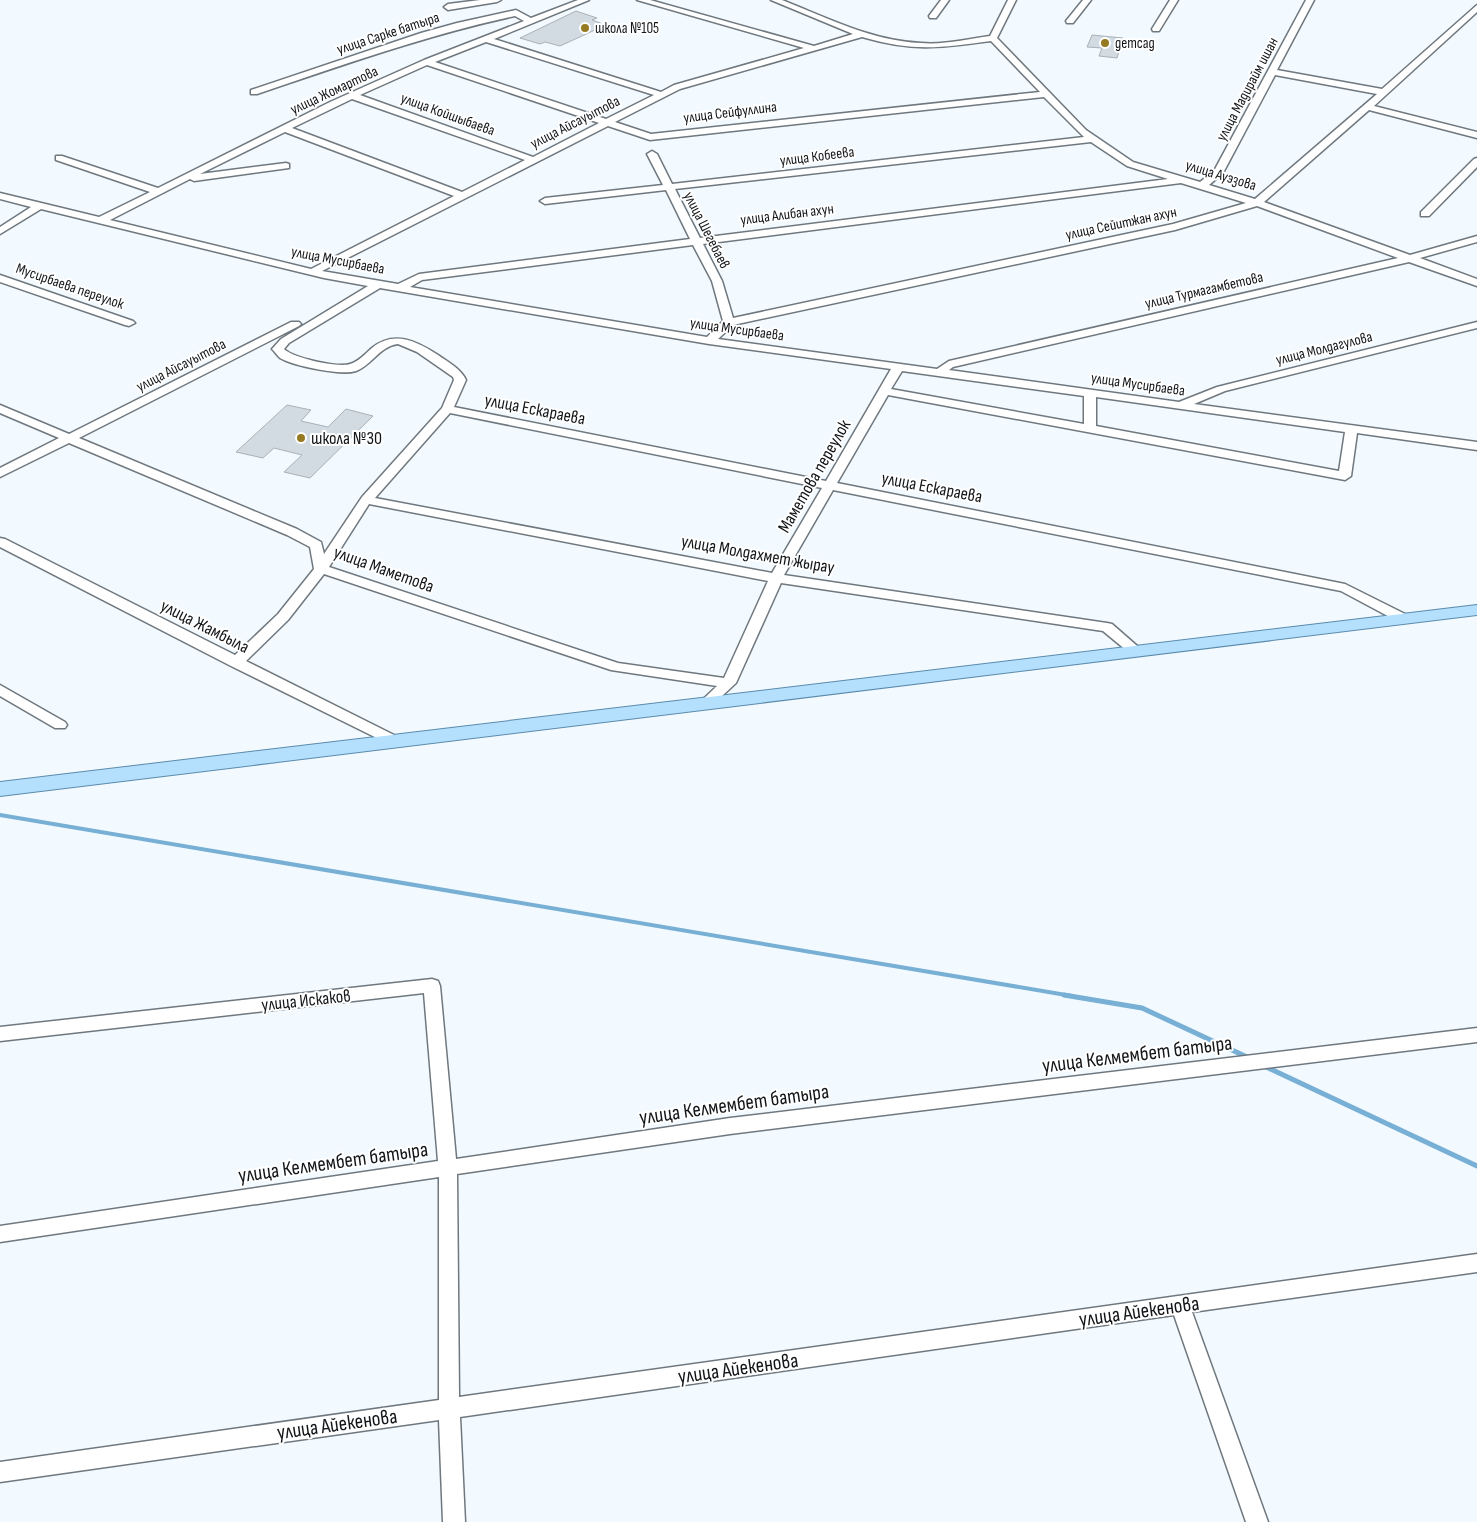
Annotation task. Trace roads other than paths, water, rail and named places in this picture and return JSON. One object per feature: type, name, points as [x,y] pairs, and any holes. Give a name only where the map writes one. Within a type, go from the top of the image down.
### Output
[{"type":"main road","points":[[0,789],[1477,610]]},
{"type":"street","name":"улица Сарке батыра","points":[[448,7],[496,0]]},
{"type":"street","name":"улица Жомартова","points":[[100,220],[284,128],[427,62],[585,0]]},
{"type":"street","points":[[641,0],[814,48]]},
{"type":"street","points":[[775,0],[864,34],[891,42],[922,46],[994,38],[1012,0]]},
{"type":"street","points":[[789,6],[801,0]]},
{"type":"street","points":[[933,16],[945,0]]},
{"type":"street","points":[[1070,21],[1087,0]]},
{"type":"street","points":[[1156,29],[1174,0]]},
{"type":"street","name":"улица Мадирайм ишан","points":[[1202,186],[1218,173],[1310,0]]},
{"type":"street","name":"улица Сейитжан ахун","points":[[729,322],[1175,227],[1256,203],[1368,107],[1477,8]]},
{"type":"street","name":"улица Сарке батыра","points":[[254,92],[460,24],[516,13],[530,21]]},
{"type":"street","name":"улица Айсауытова","points":[[313,272],[676,87],[864,34]]},
{"type":"street","name":"улица Ауэзова","points":[[994,38],[1083,132],[1130,164],[1256,203],[1477,283]]},
{"type":"street","points":[[485,39],[662,94]]},
{"type":"street","name":"улица Сейфуллина","points":[[427,62],[650,137],[1047,94]]},
{"type":"street","points":[[1272,72],[1384,92]]},
{"type":"street","name":"улица Койшыбаева","points":[[353,96],[533,160]]},
{"type":"street","points":[[1368,107],[1477,135]]},
{"type":"street","points":[[284,128],[463,196]]},
{"type":"street","name":"улица Кобеева","points":[[545,201],[1093,139]]},
{"type":"street","name":"улица Шегебаев","points":[[652,154],[717,282],[729,322]]},
{"type":"street","points":[[59,158],[158,191]]},
{"type":"street","points":[[1425,214],[1477,161]]},
{"type":"street","points":[[182,179],[286,166]]},
{"type":"street","name":"улица Алибан ахун","points":[[400,288],[419,277],[1182,180]]},
{"type":"street","name":"улица Мусирбаева","points":[[0,196],[313,272],[709,341],[1477,446]]},
{"type":"street","points":[[0,231],[41,205]]},
{"type":"street","name":"улица Турмагамбетова","points":[[939,373],[949,364],[1410,258],[1477,239]]},
{"type":"street","name":"Мусирбаева переулок","points":[[0,278],[129,323]]},
{"type":"street","points":[[236,663],[283,617],[321,569],[366,500],[447,410],[460,380],[458,375],[411,344],[393,341],[351,368],[340,368],[294,358],[282,354],[278,349],[285,340],[378,284]]},
{"type":"street","name":"улица Айсауытова","points":[[0,473],[378,284]]},
{"type":"street","points":[[709,341],[729,322]]},
{"type":"street","name":"улица Молдагулова","points":[[1179,405],[1221,389],[1477,325]]},
{"type":"street","name":"Маметова переулок","points":[[704,705],[729,682],[776,578],[898,367]]},
{"type":"street","points":[[884,392],[1344,476],[1351,428]]},
{"type":"street","points":[[1090,393],[1090,430]]},
{"type":"street","name":"улица Маметова","points":[[0,409],[292,532],[316,545],[321,569],[616,667],[729,682]]},
{"type":"street","name":"улица Ескараева","points":[[447,410],[830,484],[1345,588],[1404,619]]},
{"type":"street","points":[[1461,443],[1477,435]]},
{"type":"street","name":"улица Молдахмет жырау","points":[[366,500],[776,578],[1108,627],[1137,652]]},
{"type":"street","name":"улица Жамбыла","points":[[0,542],[393,741]]},
{"type":"street","points":[[0,690],[60,724]]},
{"type":"street","name":"улица Искаков","points":[[0,1034],[432,986],[448,1168]]},
{"type":"street","name":"улица Келмембет батыра","points":[[0,1234],[730,1126],[1477,1035]]},
{"type":"street","points":[[448,1168],[449,1409],[454,1522]]},
{"type":"street","name":"улица Айекенова","points":[[0,1472],[1477,1263]]},
{"type":"street","points":[[1180,1305],[1257,1522]]},
{"type":"waterway","points":[[0,815],[1072,996]]},
{"type":"waterway","points":[[1064,995],[1142,1008],[1247,1057]]},
{"type":"waterway","points":[[1264,1066],[1477,1166]]},
{"type":"place","name":"школа №105","points":[[585,28]]},
{"type":"place","name":"детсад","points":[[1105,43]]},
{"type":"place","name":"школа №30","points":[[301,438]]}]
